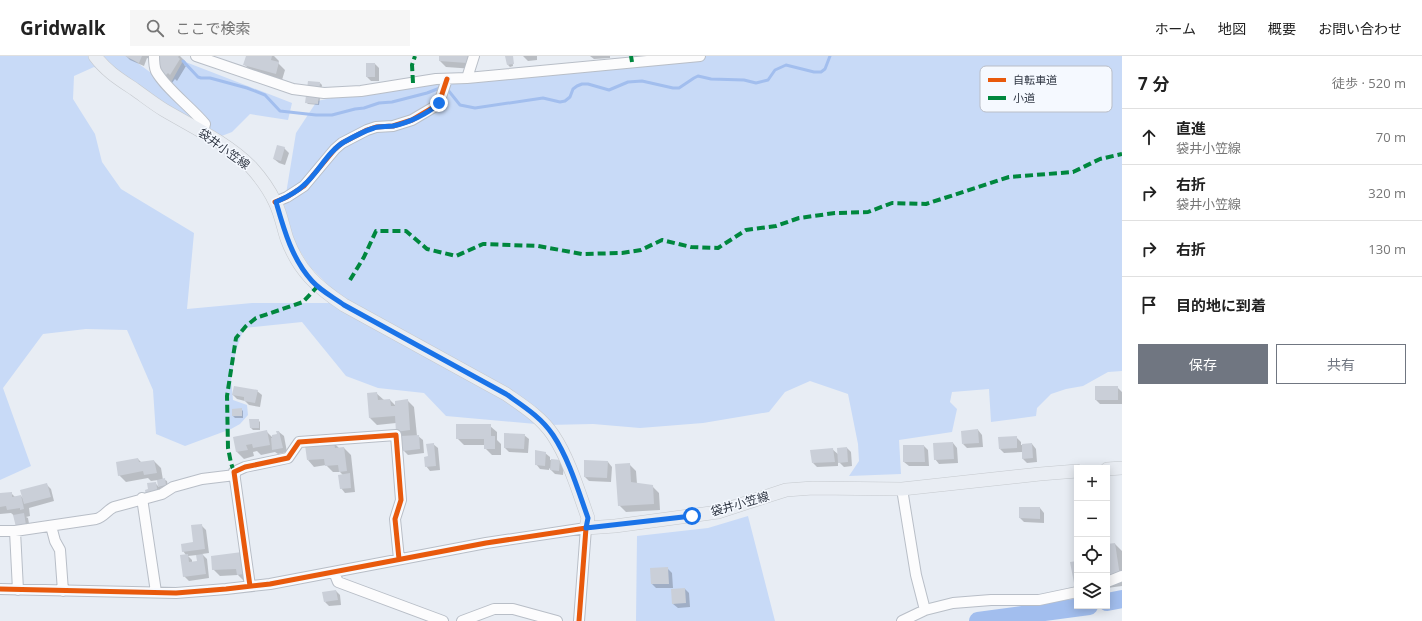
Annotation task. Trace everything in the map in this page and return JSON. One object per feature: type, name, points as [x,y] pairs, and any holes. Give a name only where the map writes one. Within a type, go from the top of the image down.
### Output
[{"type":"main road","name":"袋井小笠線","points":[[95,56],[103,67],[131,87],[162,109],[203,132],[252,168],[276,202],[288,240],[296,257],[312,280],[324,292],[344,305],[506,394],[529,410],[552,434],[564,453],[588,518],[586,528],[615,526],[718,512],[786,490],[813,488],[902,489],[1040,474],[1074,472]]},
{"type":"main road","points":[[1110,469],[1122,468]]},
{"type":"street","points":[[154,56],[156,70],[164,83],[195,112],[205,124],[203,132]]},
{"type":"street","points":[[196,56],[293,90],[324,94],[362,91],[436,79],[468,78],[700,56]]},
{"type":"street","points":[[468,78],[474,56]]},
{"type":"street","points":[[276,202],[304,186],[335,149],[342,143],[376,127],[394,126],[412,120],[434,107],[439,103],[447,79]]},
{"type":"street","points":[[250,586],[234,472],[240,469],[288,458],[299,442],[396,436],[401,500],[395,519],[399,559]]},
{"type":"street","points":[[0,531],[15,531],[96,519],[102,517],[114,507],[142,498],[162,494],[173,487],[202,479],[235,475]]},
{"type":"street","points":[[902,489],[916,575],[925,610]]},
{"type":"street","points":[[142,498],[156,592]]},
{"type":"street","points":[[51,526],[55,541],[60,550],[63,591]]},
{"type":"street","points":[[0,590],[190,592],[270,584],[486,543],[586,528],[579,621]]},
{"type":"street","points":[[15,531],[18,590]]},
{"type":"street","points":[[334,572],[338,582],[443,621]]},
{"type":"street","points":[[1110,581],[1122,576]]},
{"type":"street","points":[[902,621],[925,610],[953,603],[991,600],[1039,600],[1074,593]]},
{"type":"street","points":[[462,621],[494,609],[513,609],[558,621]]},
{"type":"shaded area","points":[[0,56],[128,56],[169,86],[183,61],[292,103],[288,120],[250,114],[232,132],[219,137],[94,67],[74,76],[73,99],[95,134],[102,162],[121,189],[194,233],[187,309],[252,303],[331,303],[335,292],[310,267],[291,237],[284,206],[296,133],[317,101],[425,79],[625,60],[629,56],[1122,56],[1122,371],[1108,372],[1083,386],[1066,389],[1051,394],[1037,408],[1036,416],[991,422],[989,389],[952,392],[950,402],[957,409],[952,432],[899,440],[901,474],[849,476],[859,461],[858,444],[848,394],[810,381],[785,392],[769,412],[703,423],[640,428],[593,424],[547,425],[446,416],[424,393],[378,388],[346,376],[302,322],[244,328],[236,350],[231,378],[233,400],[247,405],[248,415],[240,424],[231,429],[185,446],[156,434],[153,390],[127,330],[86,329],[43,334],[3,388],[31,466],[0,480]]},
{"type":"shaded area","points":[[748,516],[775,621],[636,621],[637,536],[708,528]]},
{"type":"building","points":[[125,56],[142,56],[139,63]]},
{"type":"building","points":[[157,56],[179,56],[178,57],[180,59],[170,75],[168,73],[164,77],[159,71]]},
{"type":"building","points":[[246,56],[272,56],[271,60],[279,62],[276,74],[243,65]]},
{"type":"building","points":[[439,56],[468,56],[467,63],[439,61]]},
{"type":"building","points":[[505,56],[513,56],[514,64],[507,65]]},
{"type":"building","points":[[366,63],[375,63],[375,77],[366,77]]},
{"type":"building","points":[[308,81],[320,82],[318,104],[305,103]]},
{"type":"building","points":[[277,145],[285,147],[281,161],[273,159]]},
{"type":"building","points":[[234,386],[258,390],[255,403],[244,401],[244,397],[232,395]]},
{"type":"building","points":[[1095,386],[1118,386],[1118,400],[1095,400]]},
{"type":"building","points":[[377,392],[378,400],[390,399],[391,406],[395,406],[395,401],[408,399],[410,430],[396,432],[395,416],[369,418],[367,393]]},
{"type":"building","points":[[242,408],[242,416],[232,416],[232,409]]},
{"type":"building","points":[[249,419],[259,419],[259,428],[250,428]]},
{"type":"building","points":[[456,424],[491,424],[491,436],[495,436],[495,449],[484,449],[484,439],[456,439]]},
{"type":"building","points":[[978,429],[979,443],[962,444],[961,431]]},
{"type":"building","points":[[267,430],[270,445],[253,448],[252,444],[246,445],[248,450],[236,452],[233,437]]},
{"type":"building","points":[[276,431],[279,431],[283,448],[272,450],[271,438],[272,435],[277,434]]},
{"type":"building","points":[[504,433],[525,434],[524,449],[504,448]]},
{"type":"building","points":[[419,435],[420,449],[403,451],[401,436]]},
{"type":"building","points":[[1017,436],[1017,448],[999,449],[998,437]]},
{"type":"building","points":[[334,442],[335,448],[344,447],[347,471],[339,472],[338,465],[325,466],[324,459],[307,460],[305,445]]},
{"type":"building","points":[[953,442],[954,459],[934,460],[933,443]]},
{"type":"building","points":[[434,443],[436,466],[425,467],[424,457],[428,456],[426,444]]},
{"type":"building","points":[[1032,443],[1033,458],[1022,459],[1022,444]]},
{"type":"building","points":[[903,445],[924,445],[925,462],[903,462]]},
{"type":"building","points":[[847,447],[848,462],[838,463],[837,448]]},
{"type":"building","points":[[833,448],[835,462],[812,463],[810,450]]},
{"type":"building","points":[[535,450],[546,452],[545,466],[535,465]]},
{"type":"building","points":[[138,458],[139,462],[154,460],[157,473],[144,475],[143,471],[118,476],[116,462]]},
{"type":"building","points":[[551,459],[560,460],[559,471],[550,470]]},
{"type":"building","points":[[584,460],[608,461],[607,478],[584,477]]},
{"type":"building","points":[[630,463],[631,482],[653,485],[654,504],[618,506],[615,464]]},
{"type":"building","points":[[350,473],[351,488],[340,489],[338,475]]},
{"type":"building","points":[[165,478],[166,485],[158,487],[157,480]]},
{"type":"building","points":[[156,482],[158,494],[146,496],[145,490],[148,489],[147,483]]},
{"type":"building","points":[[47,483],[51,497],[24,504],[20,490]]},
{"type":"building","points":[[12,492],[12,497],[21,495],[24,509],[20,510],[20,508],[7,510],[6,506],[0,507],[0,493]]},
{"type":"building","points":[[1019,507],[1040,507],[1040,519],[1019,518]]},
{"type":"building","points":[[24,513],[26,525],[16,527],[13,515]]},
{"type":"building","points":[[202,524],[205,549],[182,552],[181,544],[193,542],[191,525]]},
{"type":"building","points":[[1115,543],[1120,576],[1110,578],[1110,573],[1110,544]]},
{"type":"building","points":[[242,552],[244,574],[237,575],[236,569],[212,570],[211,556]]},
{"type":"building","points":[[188,554],[189,562],[197,561],[196,555],[203,554],[206,574],[183,577],[180,555]]},
{"type":"building","points":[[1074,561],[1074,583],[1070,562]]},
{"type":"building","points":[[668,567],[669,584],[651,584],[650,568]]},
{"type":"building","points":[[685,588],[686,603],[672,604],[671,589]]},
{"type":"building","points":[[336,590],[338,600],[324,602],[322,592]]},
{"type":"waterway","points":[[183,61],[198,77],[210,78],[247,88],[265,95],[280,111],[316,115],[332,115],[379,103],[392,102],[440,88],[448,90],[460,105],[475,108],[543,98],[560,102],[565,101],[570,97],[573,89],[582,84],[588,84],[609,90],[628,82],[642,81],[679,88],[698,76],[711,79],[744,80],[756,83],[768,80],[775,70],[786,65],[814,72],[821,72],[825,69],[830,56]]},
{"type":"waterway","points":[[1110,601],[1122,599]]},
{"type":"waterway","points":[[978,621],[1074,608]]},
{"type":"marked path","points":[[413,83],[412,65],[415,56]]},
{"type":"marked path","points":[[631,56],[632,62]]},
{"type":"marked path","points":[[350,280],[364,257],[376,231],[406,231],[427,249],[456,256],[483,244],[538,246],[582,254],[622,253],[641,250],[662,240],[691,247],[718,248],[746,230],[776,226],[799,218],[835,213],[868,212],[892,203],[926,204],[1009,177],[1073,172],[1100,159],[1122,154]]},
{"type":"marked path","points":[[234,472],[228,448],[227,396],[236,338],[246,326],[256,318],[303,302],[318,286]]},
{"type":"cycle path","points":[[275,202],[287,197],[304,186],[335,149],[342,143],[376,127],[393,126],[412,120],[434,107],[439,103],[447,79]]},
{"type":"cycle path","points":[[250,586],[234,472],[245,467],[288,458],[299,442],[396,435],[401,500],[395,519],[399,559]]},
{"type":"cycle path","points":[[0,589],[176,593],[226,589],[270,584],[486,543],[586,528],[579,621]]},
{"type":"route","points":[[439,103],[412,120],[394,126],[376,127],[342,143],[335,149],[304,186],[276,202],[288,240],[303,269],[324,292],[344,305],[506,394],[529,410],[552,434],[564,453],[588,518],[586,528],[615,526],[692,516]]}]
